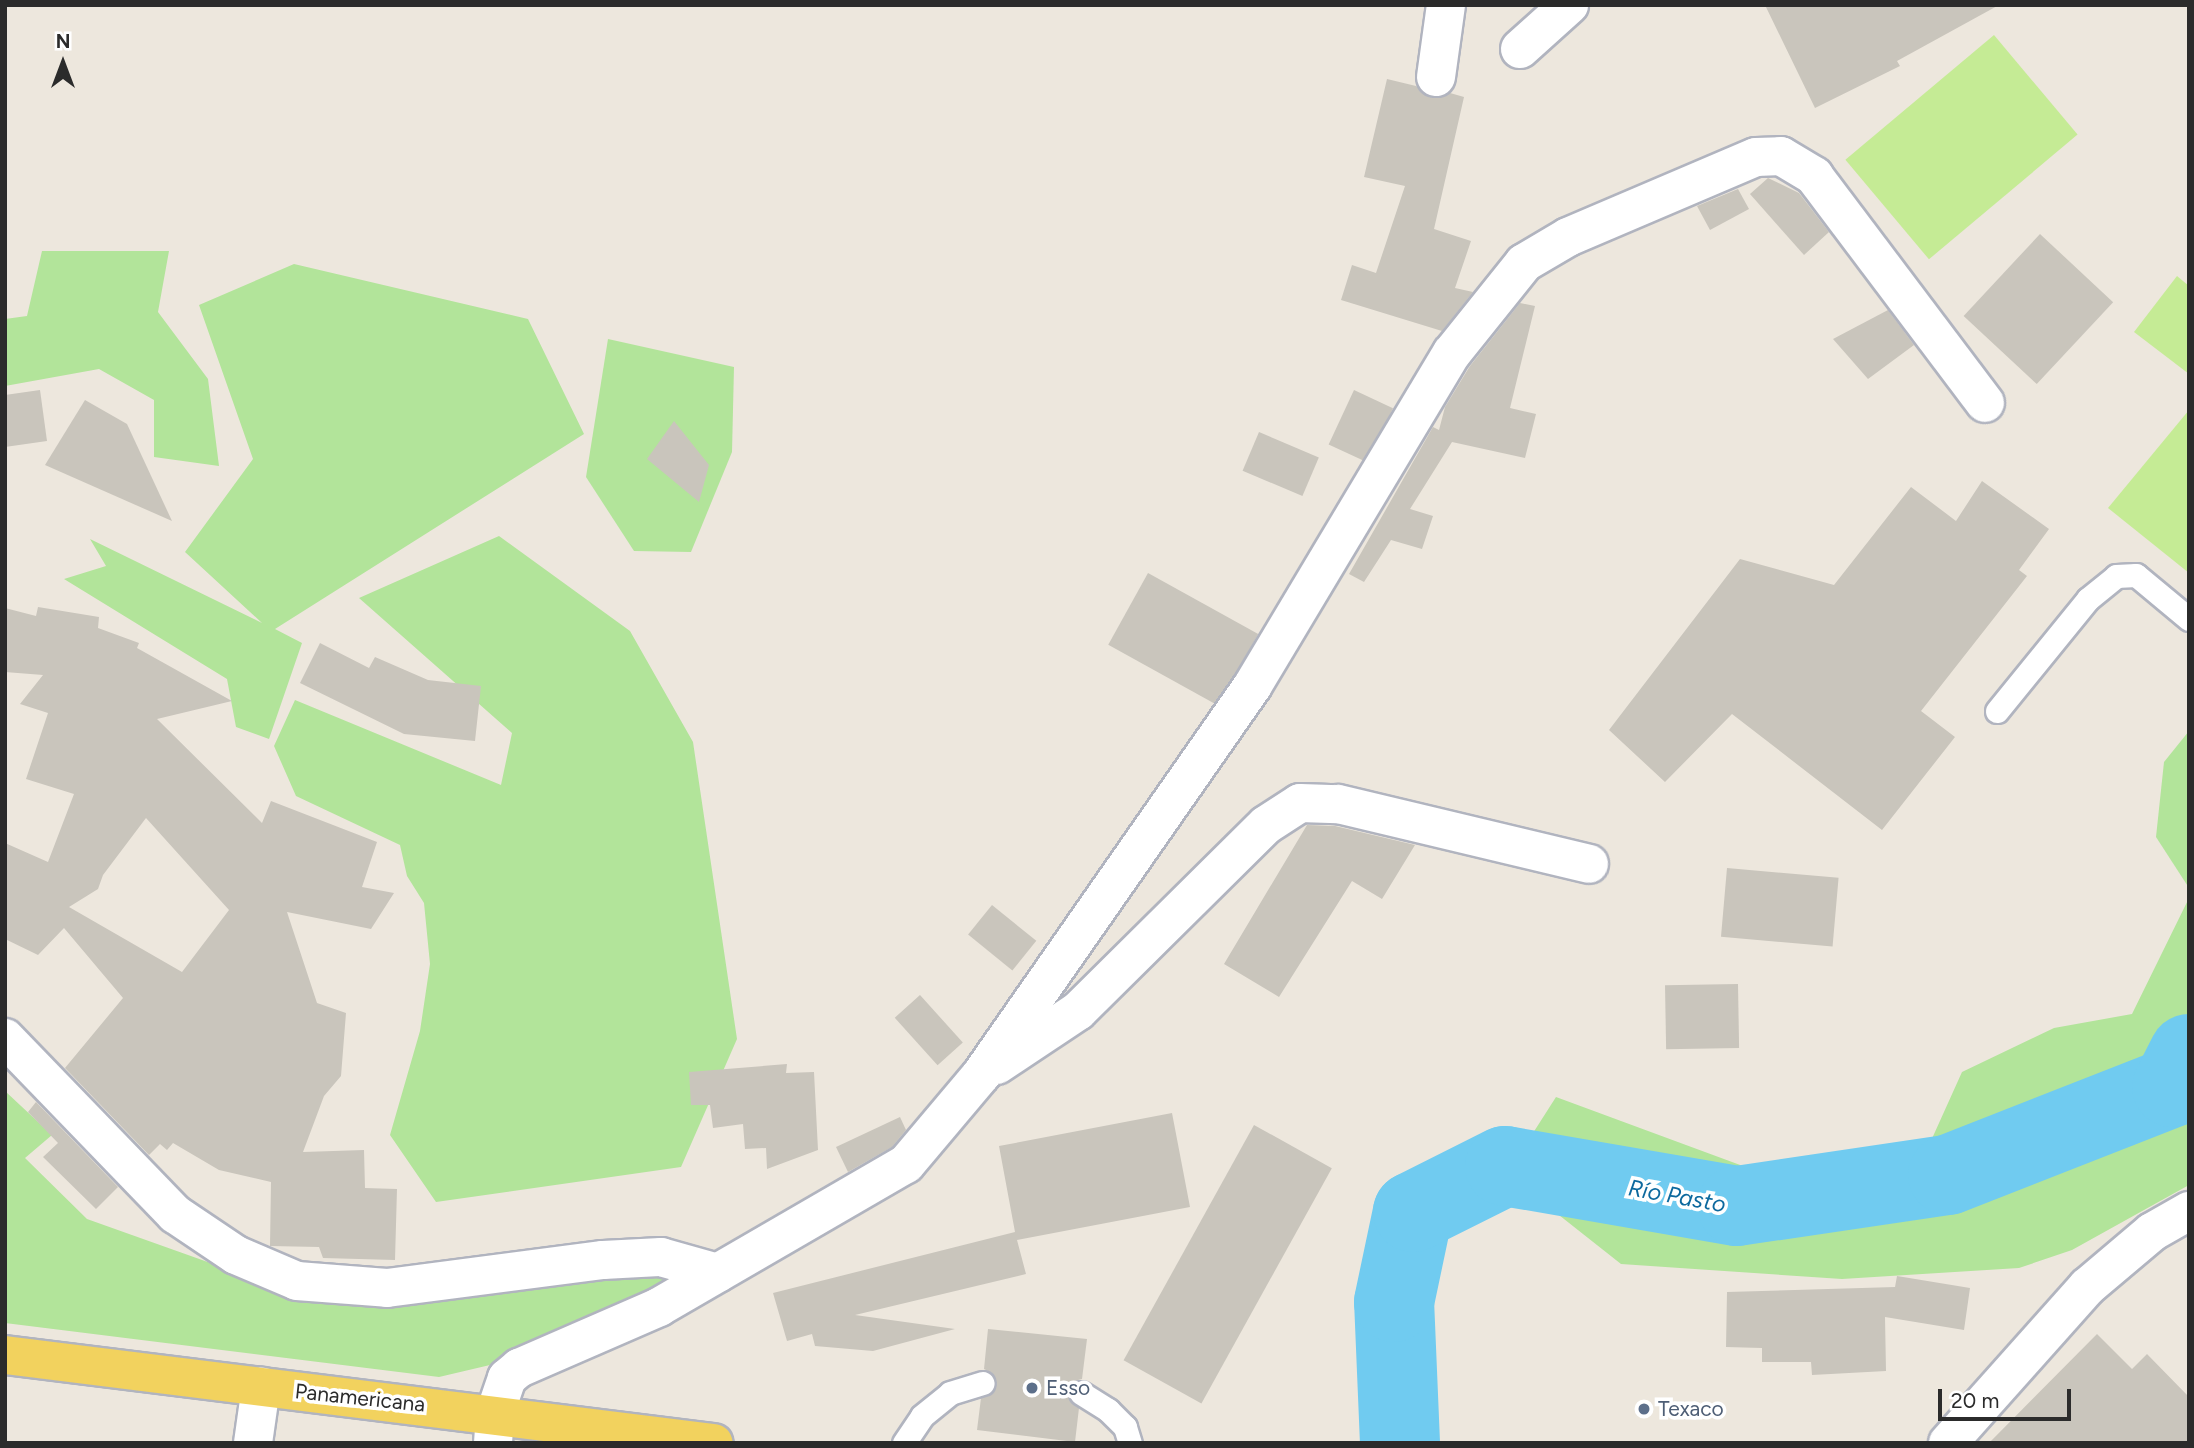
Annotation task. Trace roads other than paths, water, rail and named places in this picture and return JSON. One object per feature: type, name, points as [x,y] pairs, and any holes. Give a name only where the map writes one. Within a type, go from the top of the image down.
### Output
[{"type":"main road","name":"Panamericana","points":[[5,1355],[261,1387],[494,1428],[714,1443]]},
{"type":"street","points":[[1436,77],[1446,5]]},
{"type":"street","points":[[1520,49],[1569,5]]},
{"type":"street","points":[[494,1428],[507,1378],[519,1368],[659,1307],[906,1164],[981,1075],[1253,685],[1452,353],[1524,263],[1568,237],[1756,157],[1781,156],[1814,176],[1985,403]]},
{"type":"street","points":[[981,1075],[1079,1011],[1266,825],[1300,803],[1338,804],[1589,864]]},
{"type":"street","points":[[5,1038],[175,1214],[236,1255],[297,1281],[387,1288],[661,1257],[718,1273]]},
{"type":"street","points":[[1948,1443],[2087,1287],[2152,1232],[2189,1211]]},
{"type":"street","points":[[253,1443],[261,1387]]},
{"type":"lane","points":[[1997,711],[2088,599],[2116,576],[2136,575],[2189,619]]},
{"type":"lane","points":[[904,1443],[922,1416],[950,1393],[982,1383]]},
{"type":"lane","points":[[1081,1393],[1116,1418],[1129,1443]]},
{"type":"waterway","name":"Río Pasto","points":[[1400,1443],[1394,1302],[1413,1212],[1505,1166],[1737,1206],[1948,1175],[2172,1087],[2189,1054]]},
{"type":"place","name":"Esso","points":[[1032,1388]]},
{"type":"place","name":"Texaco","points":[[1644,1409]]}]
